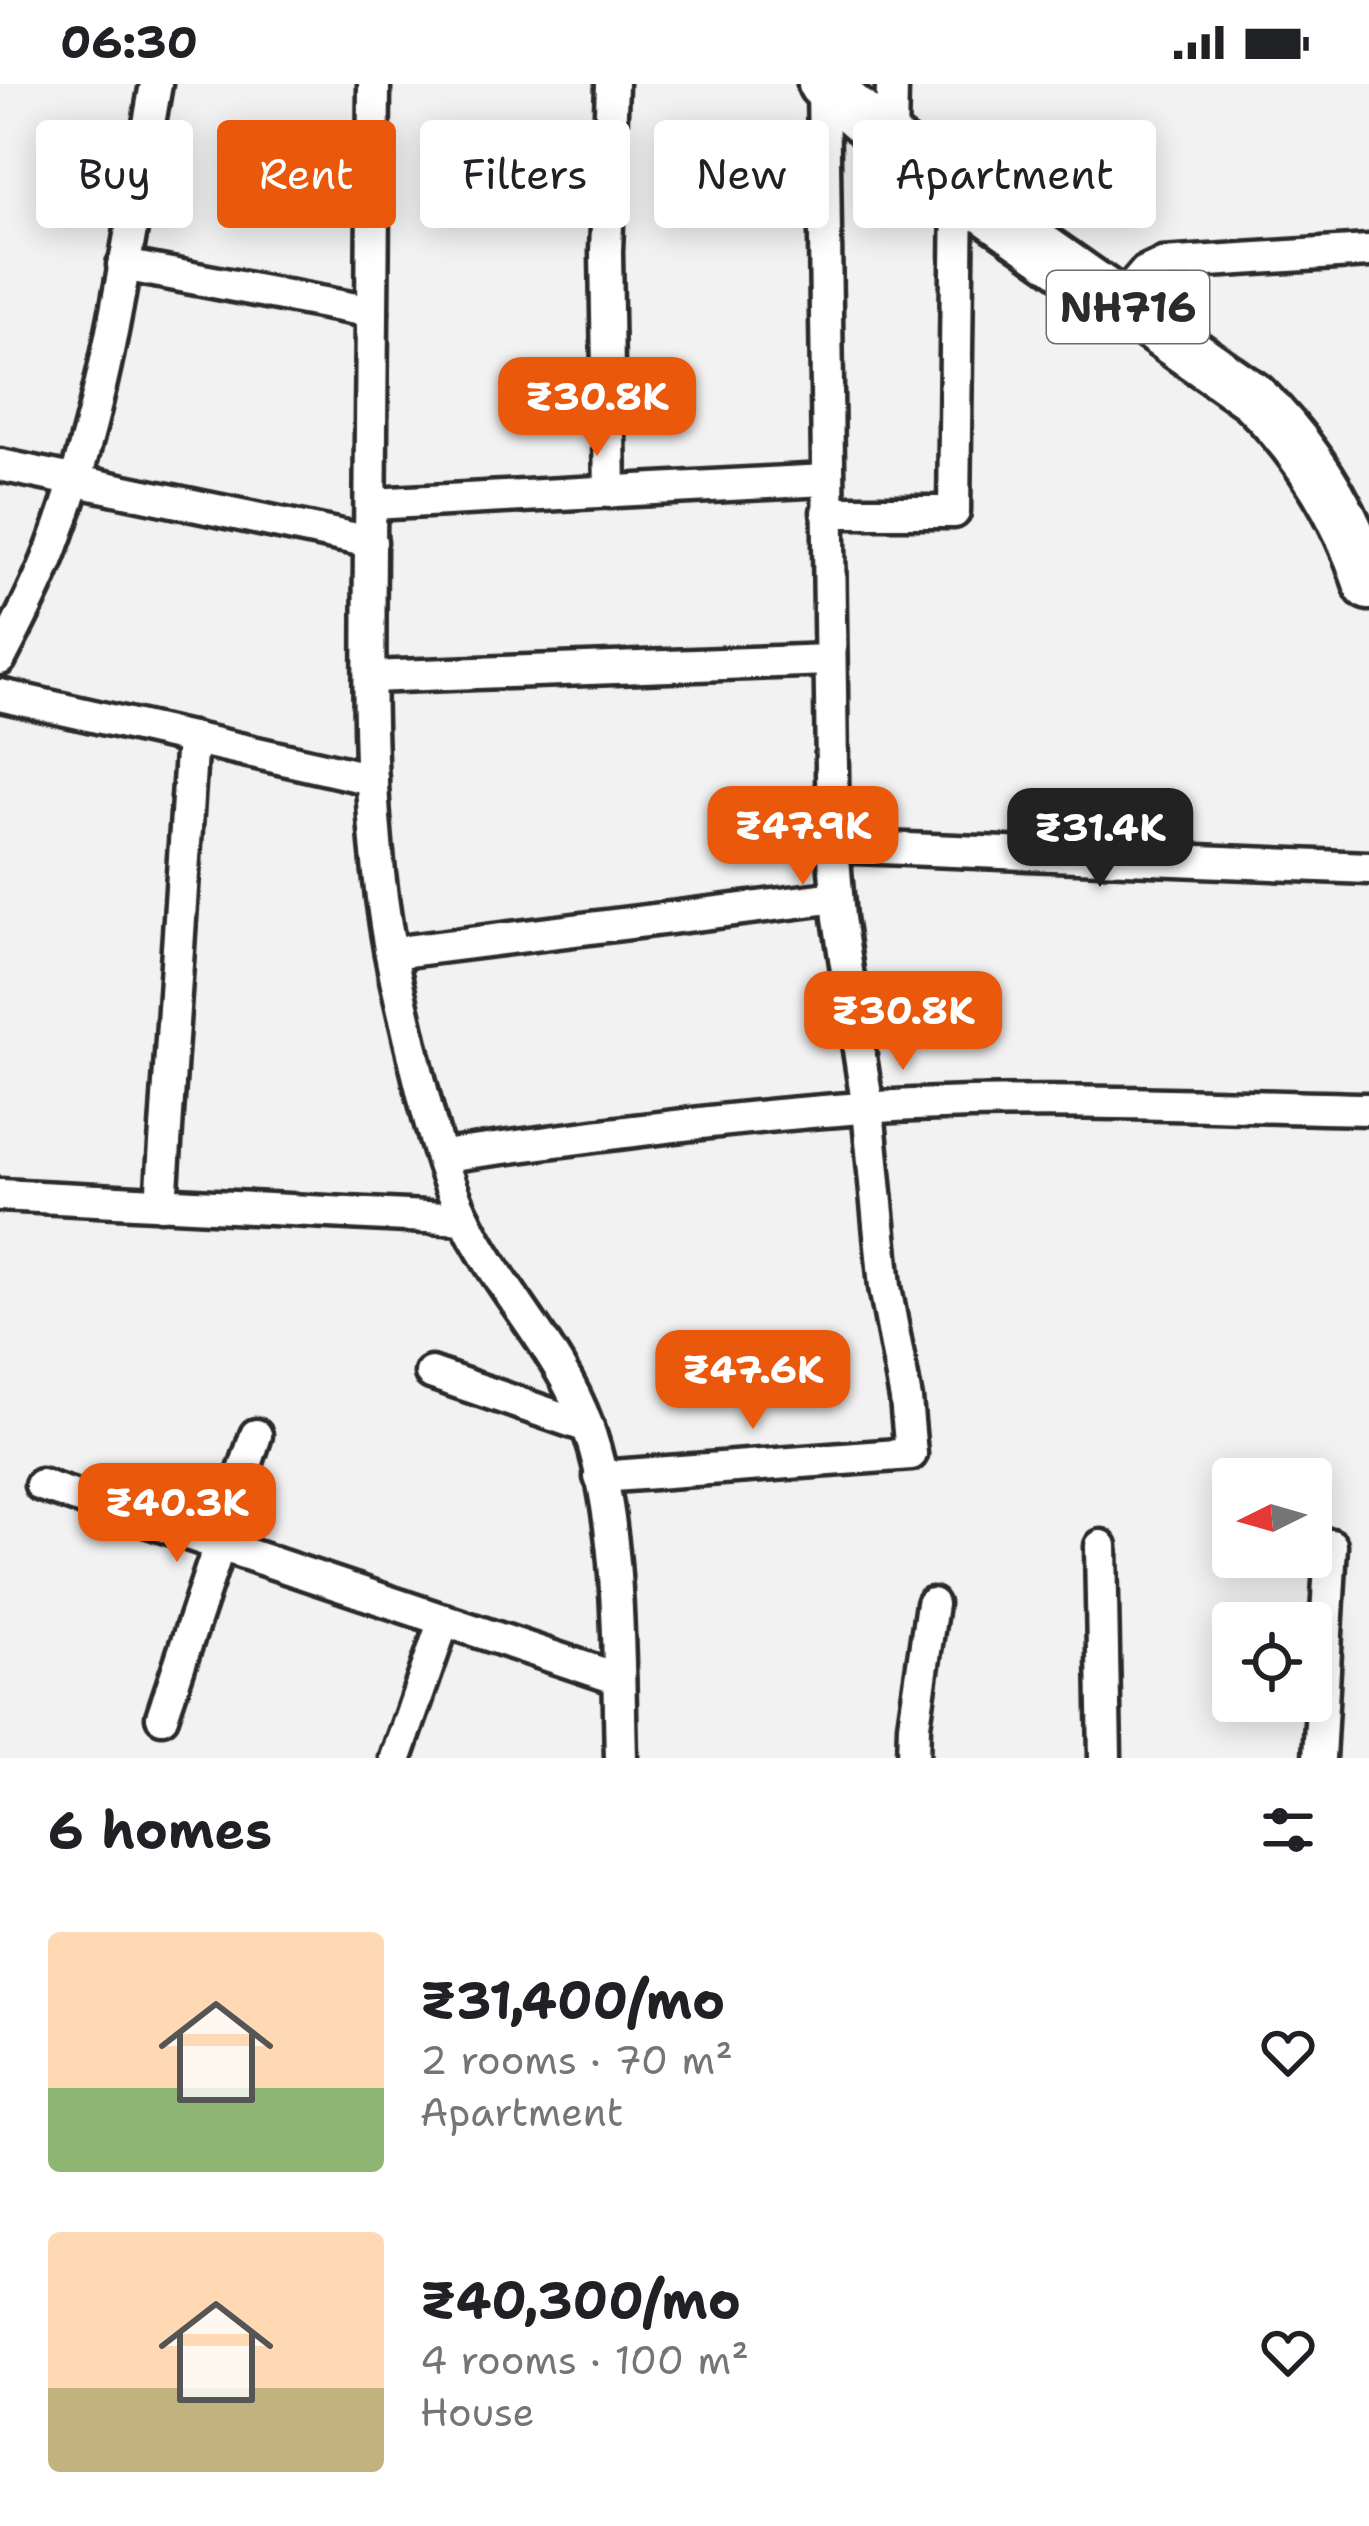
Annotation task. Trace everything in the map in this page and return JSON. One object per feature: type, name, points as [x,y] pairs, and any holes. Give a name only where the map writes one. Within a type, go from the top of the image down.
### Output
[{"type":"main road","name":"NH716","points":[[823,84],[864,120]]},
{"type":"main road","name":"NH716","points":[[1013,228],[1252,397],[1286,430],[1326,486],[1369,586]]},
{"type":"street","points":[[0,659],[50,553],[103,376],[156,84]]},
{"type":"street","points":[[374,84],[370,677],[378,884],[443,1156],[465,1219],[565,1375],[588,1427],[605,1497],[621,1758]]},
{"type":"street","points":[[610,492],[606,252],[612,84]]},
{"type":"street","points":[[600,1477],[910,1454],[906,1399],[885,1287],[868,1109],[833,846],[823,84]]},
{"type":"street","points":[[891,120],[892,84]]},
{"type":"street","points":[[826,512],[953,512],[957,228]]},
{"type":"street","points":[[1120,301],[1145,272],[1162,263],[1369,251]]},
{"type":"street","points":[[123,265],[372,312]]},
{"type":"street","points":[[0,465],[370,542]]},
{"type":"street","points":[[370,504],[826,480]]},
{"type":"street","points":[[370,677],[829,660]]},
{"type":"street","points":[[0,695],[371,779]]},
{"type":"street","points":[[161,1204],[192,738]]},
{"type":"street","points":[[833,846],[1369,868]]},
{"type":"street","points":[[391,952],[837,897]]},
{"type":"street","points":[[443,1156],[653,1128],[868,1109],[1048,1103],[1369,1109]]},
{"type":"street","points":[[0,1196],[465,1219]]},
{"type":"street","points":[[431,1373],[588,1427]]},
{"type":"street","points":[[162,1717],[256,1436]]},
{"type":"street","points":[[41,1485],[619,1679]]},
{"type":"street","points":[[1101,1546],[1105,1758]]},
{"type":"street","points":[[1319,1758],[1329,1578]]},
{"type":"street","points":[[913,1758],[932,1604]]},
{"type":"street","points":[[395,1758],[445,1620]]}]
